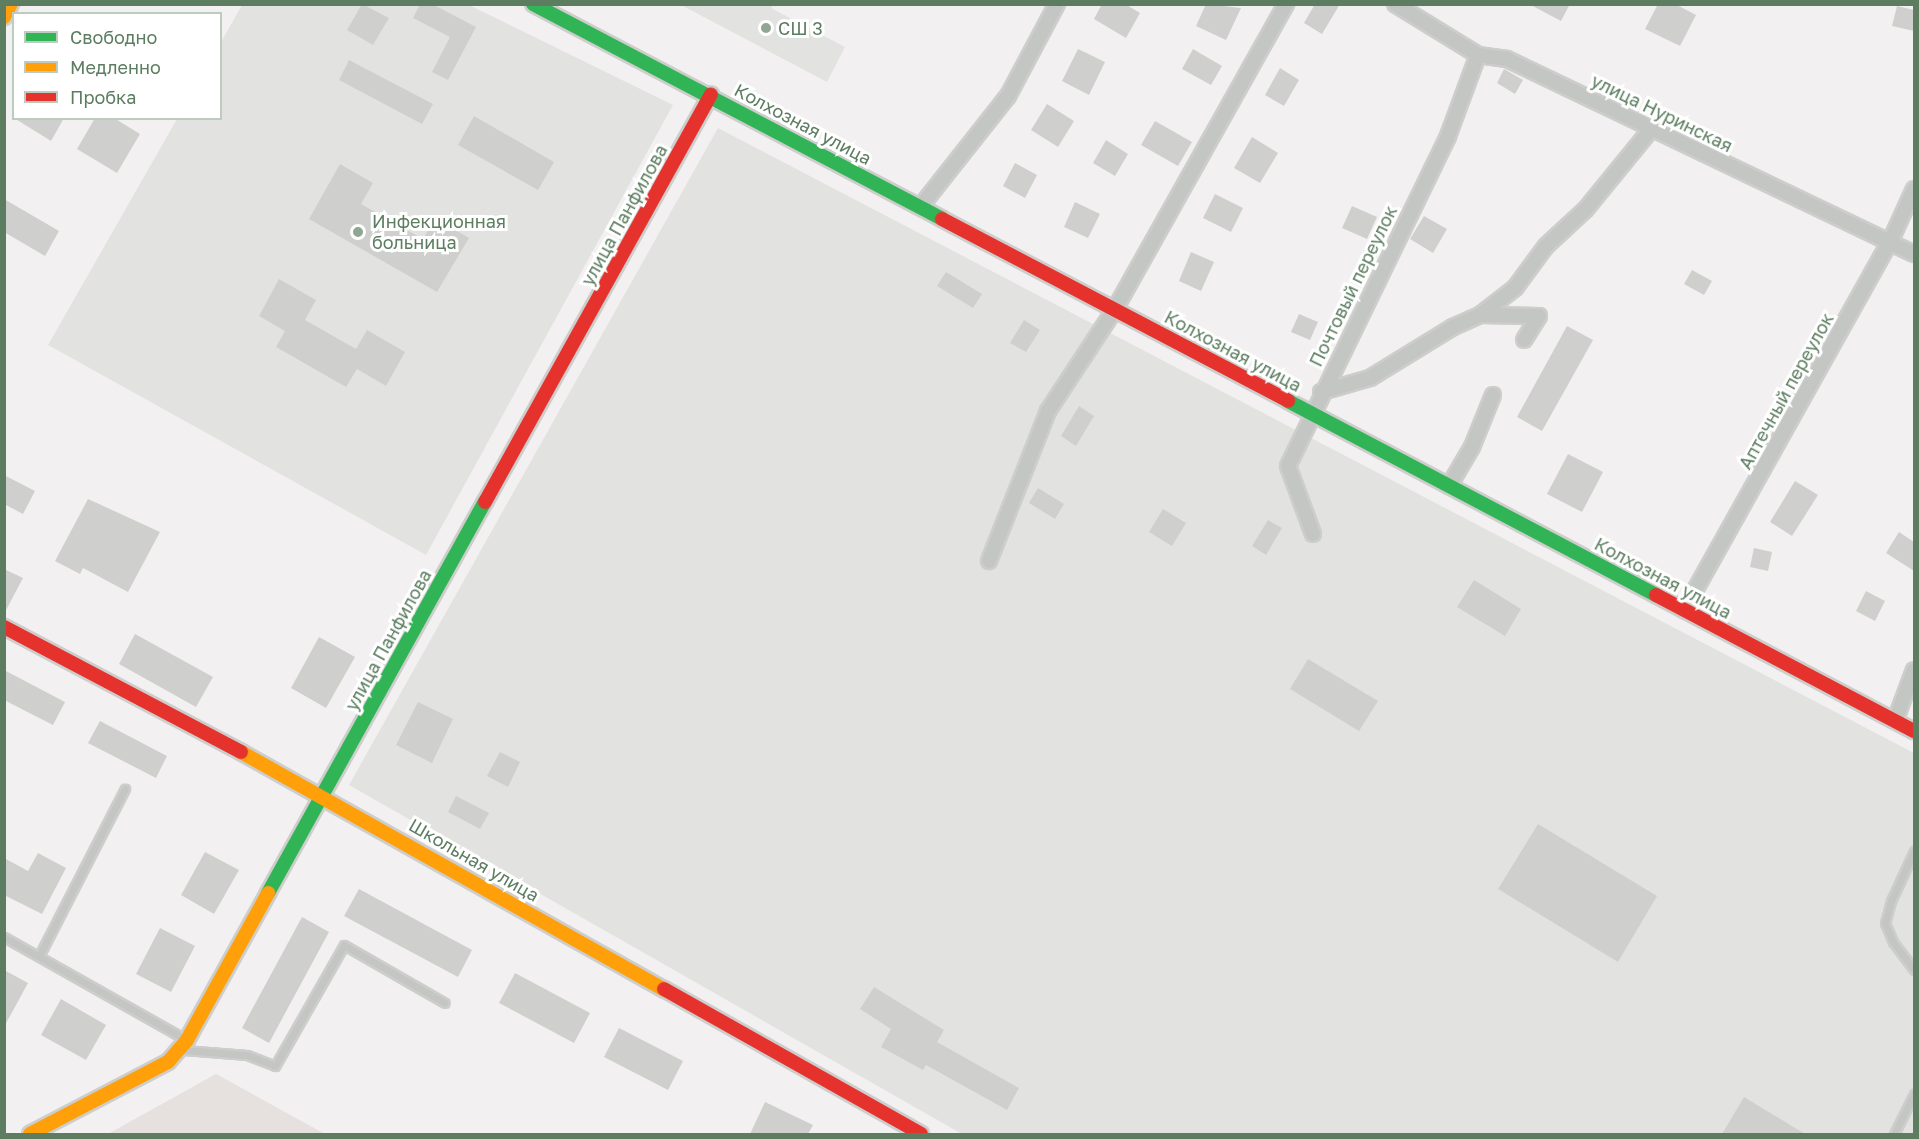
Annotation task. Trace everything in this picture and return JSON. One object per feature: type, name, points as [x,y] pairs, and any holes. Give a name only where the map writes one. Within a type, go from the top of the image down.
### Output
[{"type":"street","points":[[4,17],[11,4]]},
{"type":"street","name":"Колхозная улица","points":[[533,4],[711,95],[1914,731]]},
{"type":"street","points":[[921,206],[1008,96],[1058,4]]},
{"type":"street","points":[[989,561],[1048,411],[1114,309],[1286,4]]},
{"type":"street","name":"улица Нуринская","points":[[1395,4],[1478,55],[1507,59],[1914,254]]},
{"type":"street","name":"Почтовый переулок","points":[[1313,534],[1288,466],[1321,392],[1448,136],[1478,55]]},
{"type":"street","name":"улица Панфилова","points":[[30,1134],[168,1062],[183,1045],[711,95]]},
{"type":"street","points":[[1321,392],[1370,378],[1453,327],[1480,315],[1515,288],[1546,246],[1586,209],[1652,128]]},
{"type":"street","name":"Аптечный переулок","points":[[1684,610],[1890,242],[1914,189]]},
{"type":"street","points":[[1480,315],[1539,316],[1524,340]]},
{"type":"street","points":[[1449,486],[1472,447],[1493,395]]},
{"type":"street","name":"Школьная улица","points":[[4,627],[322,795],[921,1134]]},
{"type":"street","points":[[1895,721],[1914,670]]},
{"type":"lane","points":[[39,956],[125,789]]},
{"type":"lane","points":[[1914,851],[1891,901],[1885,923],[1893,942],[1914,970]]},
{"type":"lane","points":[[4,937],[39,956],[183,1045],[247,1055],[274,1066],[344,945],[445,1003]]},
{"type":"lane","points":[[1894,1134],[1914,1094]]},
{"type":"shaded area","name":"Инфекционная больница","points":[[242,5],[469,5],[673,105],[426,555],[48,345],[176,120],[222,120],[222,40]]},
{"type":"shaded area","name":"СШ 3","points":[[681,5],[773,5],[771,8],[845,47],[827,82]]},
{"type":"shaded area","points":[[718,128],[1914,753],[1914,1134],[962,1134],[349,785]]},
{"type":"shaded area","points":[[216,1074],[325,1134],[108,1134]]},
{"type":"building","points":[[362,4],[389,18],[373,45],[347,30]]},
{"type":"building","points":[[420,4],[432,4],[476,27],[448,80],[432,72],[450,37],[413,18]]},
{"type":"building","points":[[1102,4],[1125,4],[1140,13],[1126,38],[1094,19]]},
{"type":"building","points":[[1206,4],[1241,8],[1226,40],[1196,26]]},
{"type":"building","points":[[1315,4],[1340,4],[1322,34],[1304,23]]},
{"type":"building","points":[[1529,4],[1570,4],[1561,21]]},
{"type":"building","points":[[1658,4],[1675,4],[1696,15],[1680,46],[1645,29]]},
{"type":"building","points":[[1897,6],[1914,10],[1914,31],[1892,26]]},
{"type":"building","points":[[1078,49],[1105,62],[1089,95],[1062,81]]},
{"type":"building","points":[[1193,49],[1222,66],[1211,85],[1182,69]]},
{"type":"building","points":[[349,60],[433,104],[422,124],[339,80]]},
{"type":"building","points":[[1280,68],[1299,80],[1284,106],[1265,95]]},
{"type":"building","points":[[1504,69],[1523,80],[1515,94],[1497,83]]},
{"type":"building","points":[[1047,104],[1074,121],[1058,147],[1031,130]]},
{"type":"building","points":[[474,116],[554,162],[538,190],[458,145]]},
{"type":"building","points":[[17,120],[63,120],[51,141]]},
{"type":"building","points":[[94,120],[117,120],[140,134],[117,173],[77,149]]},
{"type":"building","points":[[1155,121],[1192,142],[1178,166],[1141,145]]},
{"type":"building","points":[[1252,137],[1278,153],[1260,183],[1234,168]]},
{"type":"building","points":[[1106,140],[1128,154],[1115,176],[1093,163]]},
{"type":"building","points":[[1015,163],[1037,175],[1025,198],[1003,186]]},
{"type":"building","points":[[340,164],[373,183],[361,204],[423,239],[435,218],[469,238],[437,292],[309,219]]},
{"type":"building","points":[[1215,194],[1243,208],[1231,232],[1203,218]]},
{"type":"building","points":[[4,199],[59,231],[45,256],[4,232]]},
{"type":"building","points":[[1075,202],[1100,214],[1088,238],[1064,227]]},
{"type":"building","points":[[1352,206],[1377,217],[1367,239],[1342,228]]},
{"type":"building","points":[[1424,216],[1447,229],[1433,253],[1410,239]]},
{"type":"building","points":[[1191,252],[1214,262],[1201,291],[1179,281]]},
{"type":"building","points":[[1692,270],[1712,281],[1704,295],[1684,284]]},
{"type":"building","points":[[946,272],[982,294],[973,308],[937,286]]},
{"type":"building","points":[[279,279],[316,300],[305,320],[356,349],[367,330],[405,352],[386,386],[357,369],[346,387],[276,347],[285,331],[259,316]]},
{"type":"building","points":[[1299,314],[1318,322],[1310,340],[1291,332]]},
{"type":"building","points":[[1024,320],[1040,330],[1026,352],[1010,343]]},
{"type":"building","points":[[1567,326],[1593,340],[1542,431],[1517,417]]},
{"type":"building","points":[[1079,406],[1094,416],[1076,446],[1061,436]]},
{"type":"building","points":[[1568,454],[1603,472],[1582,512],[1547,494]]},
{"type":"building","points":[[4,475],[35,491],[23,514],[4,504]]},
{"type":"building","points":[[1795,481],[1818,495],[1792,536],[1770,522]]},
{"type":"building","points":[[1038,488],[1064,504],[1055,519],[1029,503]]},
{"type":"building","points":[[88,499],[160,532],[128,592],[83,568],[80,574],[55,561]]},
{"type":"building","points":[[1163,509],[1186,523],[1172,546],[1149,532]]},
{"type":"building","points":[[1268,520],[1282,528],[1266,555],[1252,546]]},
{"type":"building","points":[[1899,532],[1914,542],[1914,571],[1886,553]]},
{"type":"building","points":[[1754,548],[1772,552],[1768,571],[1750,567]]},
{"type":"building","points":[[4,569],[23,578],[4,614]]},
{"type":"building","points":[[1474,580],[1521,609],[1505,636],[1457,607]]},
{"type":"building","points":[[1866,591],[1885,601],[1875,621],[1856,611]]},
{"type":"building","points":[[135,634],[213,677],[196,707],[119,664]]},
{"type":"building","points":[[319,637],[355,657],[326,708],[291,688]]},
{"type":"building","points":[[1308,659],[1378,701],[1359,731],[1290,689]]},
{"type":"building","points":[[4,670],[65,702],[53,725],[4,700]]},
{"type":"building","points":[[418,702],[453,719],[432,763],[396,745]]},
{"type":"building","points":[[100,721],[167,756],[156,778],[88,743]]},
{"type":"building","points":[[500,752],[520,762],[508,787],[487,776]]},
{"type":"building","points":[[456,796],[489,813],[480,829],[448,812]]},
{"type":"building","points":[[1538,824],[1657,896],[1618,962],[1498,889]]},
{"type":"building","points":[[205,852],[239,870],[214,914],[181,895]]},
{"type":"building","points":[[38,853],[66,868],[42,914],[4,895],[4,858],[28,871]]},
{"type":"building","points":[[359,889],[472,950],[458,977],[344,916]]},
{"type":"building","points":[[302,917],[329,932],[269,1043],[242,1028]]},
{"type":"building","points":[[160,928],[195,946],[171,992],[136,974]]},
{"type":"building","points":[[4,970],[28,983],[4,1027]]},
{"type":"building","points":[[515,973],[590,1013],[574,1043],[499,1003]]},
{"type":"building","points":[[874,987],[944,1030],[937,1042],[1019,1088],[1007,1110],[926,1065],[923,1070],[881,1047],[891,1029],[860,1009]]},
{"type":"building","points":[[61,999],[106,1025],[86,1060],[41,1035]]},
{"type":"building","points":[[619,1028],[683,1061],[668,1090],[604,1057]]},
{"type":"building","points":[[1744,1097],[1805,1134],[1722,1134]]},
{"type":"building","points":[[765,1102],[813,1125],[808,1134],[750,1134]]},
{"type":"traffic: fast","points":[[533,4],[942,219]]},
{"type":"traffic: fast","points":[[1288,401],[1656,595]]},
{"type":"traffic: fast","points":[[268,893],[485,502]]},
{"type":"traffic: slow","points":[[4,17],[11,4]]},
{"type":"traffic: slow","points":[[241,752],[664,989]]},
{"type":"traffic: slow","points":[[30,1134],[168,1062],[187,1040],[268,893]]},
{"type":"traffic: jam","points":[[485,502],[711,95]]},
{"type":"traffic: jam","points":[[942,219],[1288,401]]},
{"type":"traffic: jam","points":[[1656,595],[1914,731]]},
{"type":"traffic: jam","points":[[4,627],[241,752]]},
{"type":"traffic: jam","points":[[664,989],[921,1134]]},
{"type":"place","name":"СШ 3","points":[[766,28]]},
{"type":"place","name":"Инфекционная больница","points":[[358,232]]}]
